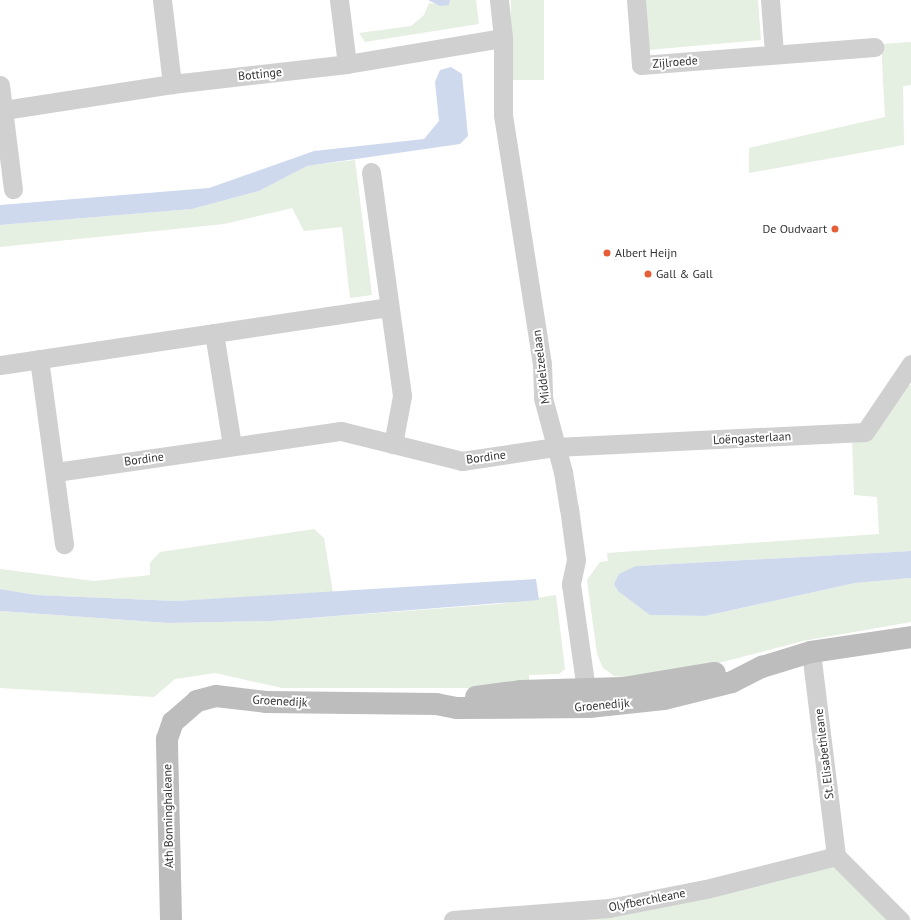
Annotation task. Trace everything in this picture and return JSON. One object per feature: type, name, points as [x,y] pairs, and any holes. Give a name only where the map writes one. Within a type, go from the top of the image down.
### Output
[{"type":"main road","name":"Groenedijk","points":[[178,716],[197,701],[216,696],[266,702],[436,704],[458,708],[587,698],[623,688],[762,667],[811,652],[911,637]]},
{"type":"main road","name":"Ath Bonninghaleane","points":[[170,920],[167,752],[170,727],[178,716]]},
{"type":"street","points":[[162,0],[172,84]]},
{"type":"street","points":[[339,0],[348,64]]},
{"type":"street","name":"Middelzeelaan","points":[[498,0],[503,38],[503,115],[542,364],[543,398],[564,472],[576,560],[571,584],[587,698]]},
{"type":"street","name":"Zijlroede","points":[[636,0],[641,65],[874,46]]},
{"type":"street","points":[[770,0],[774,53]]},
{"type":"street","name":"Bottinge","points":[[4,110],[172,84],[348,64],[503,38]]},
{"type":"street","points":[[0,85],[13,189]]},
{"type":"street","points":[[371,172],[388,307],[402,396],[393,444]]},
{"type":"street","points":[[0,365],[388,307]]},
{"type":"street","points":[[214,333],[232,446]]},
{"type":"street","points":[[39,359],[56,472],[64,544]]},
{"type":"street","name":"Loëngasterlaan","points":[[556,447],[865,432],[911,364]]},
{"type":"street","name":"Bordine","points":[[56,472],[341,431],[462,461],[556,447]]},
{"type":"street","name":"St. Elisabethleane","points":[[811,652],[836,856]]},
{"type":"street","points":[[836,856],[900,920]]},
{"type":"street","name":"Olyfberchleane","points":[[453,920],[609,908],[706,889],[836,856]]},
{"type":"shaded area","points":[[450,0],[476,0],[479,24],[365,42],[359,33],[411,26],[424,15],[429,3],[449,5]]},
{"type":"shaded area","points":[[511,0],[544,0],[544,80],[511,80]]},
{"type":"shaded area","points":[[645,0],[758,0],[761,40],[648,50]]},
{"type":"shaded area","points":[[911,42],[911,85],[903,86],[904,145],[749,173],[749,148],[885,117],[881,44]]},
{"type":"shaded area","points":[[355,160],[372,295],[350,298],[342,227],[304,231],[292,208],[224,224],[0,247],[0,225],[192,209],[259,191],[307,166]]},
{"type":"shaded area","points":[[911,385],[911,551],[636,566],[650,615],[705,616],[855,583],[911,578],[911,622],[803,641],[711,665],[625,677],[614,676],[603,668],[597,654],[587,580],[600,562],[608,561],[607,553],[879,534],[877,497],[854,495],[852,438],[900,386]]},
{"type":"shaded area","points":[[314,529],[324,538],[333,593],[176,601],[36,595],[0,589],[0,569],[94,581],[150,575],[150,563],[160,552]]},
{"type":"shaded area","points":[[556,595],[565,669],[559,674],[529,675],[529,681],[476,688],[282,688],[215,673],[175,679],[154,697],[0,688],[0,611],[168,623],[272,621],[499,604]]},
{"type":"shaded area","points":[[836,855],[902,920],[470,920],[595,912]]},
{"type":"water","points":[[428,0],[450,0],[449,5],[440,6]]},
{"type":"water","points":[[451,67],[462,74],[468,136],[460,144],[307,166],[259,191],[192,209],[0,225],[0,205],[209,188],[314,151],[424,139],[439,121],[435,82],[440,70]]},
{"type":"water","points":[[911,551],[911,578],[855,583],[705,616],[650,615],[618,591],[614,584],[619,574],[636,566]]},
{"type":"water","points":[[536,579],[539,600],[272,621],[168,623],[0,611],[0,589],[36,595],[176,601]]},
{"type":"place","name":"De Oudvaart","points":[[835,229]]},
{"type":"place","name":"Albert Heijn","points":[[607,253]]},
{"type":"place","name":"Gall & Gall","points":[[648,274]]}]
